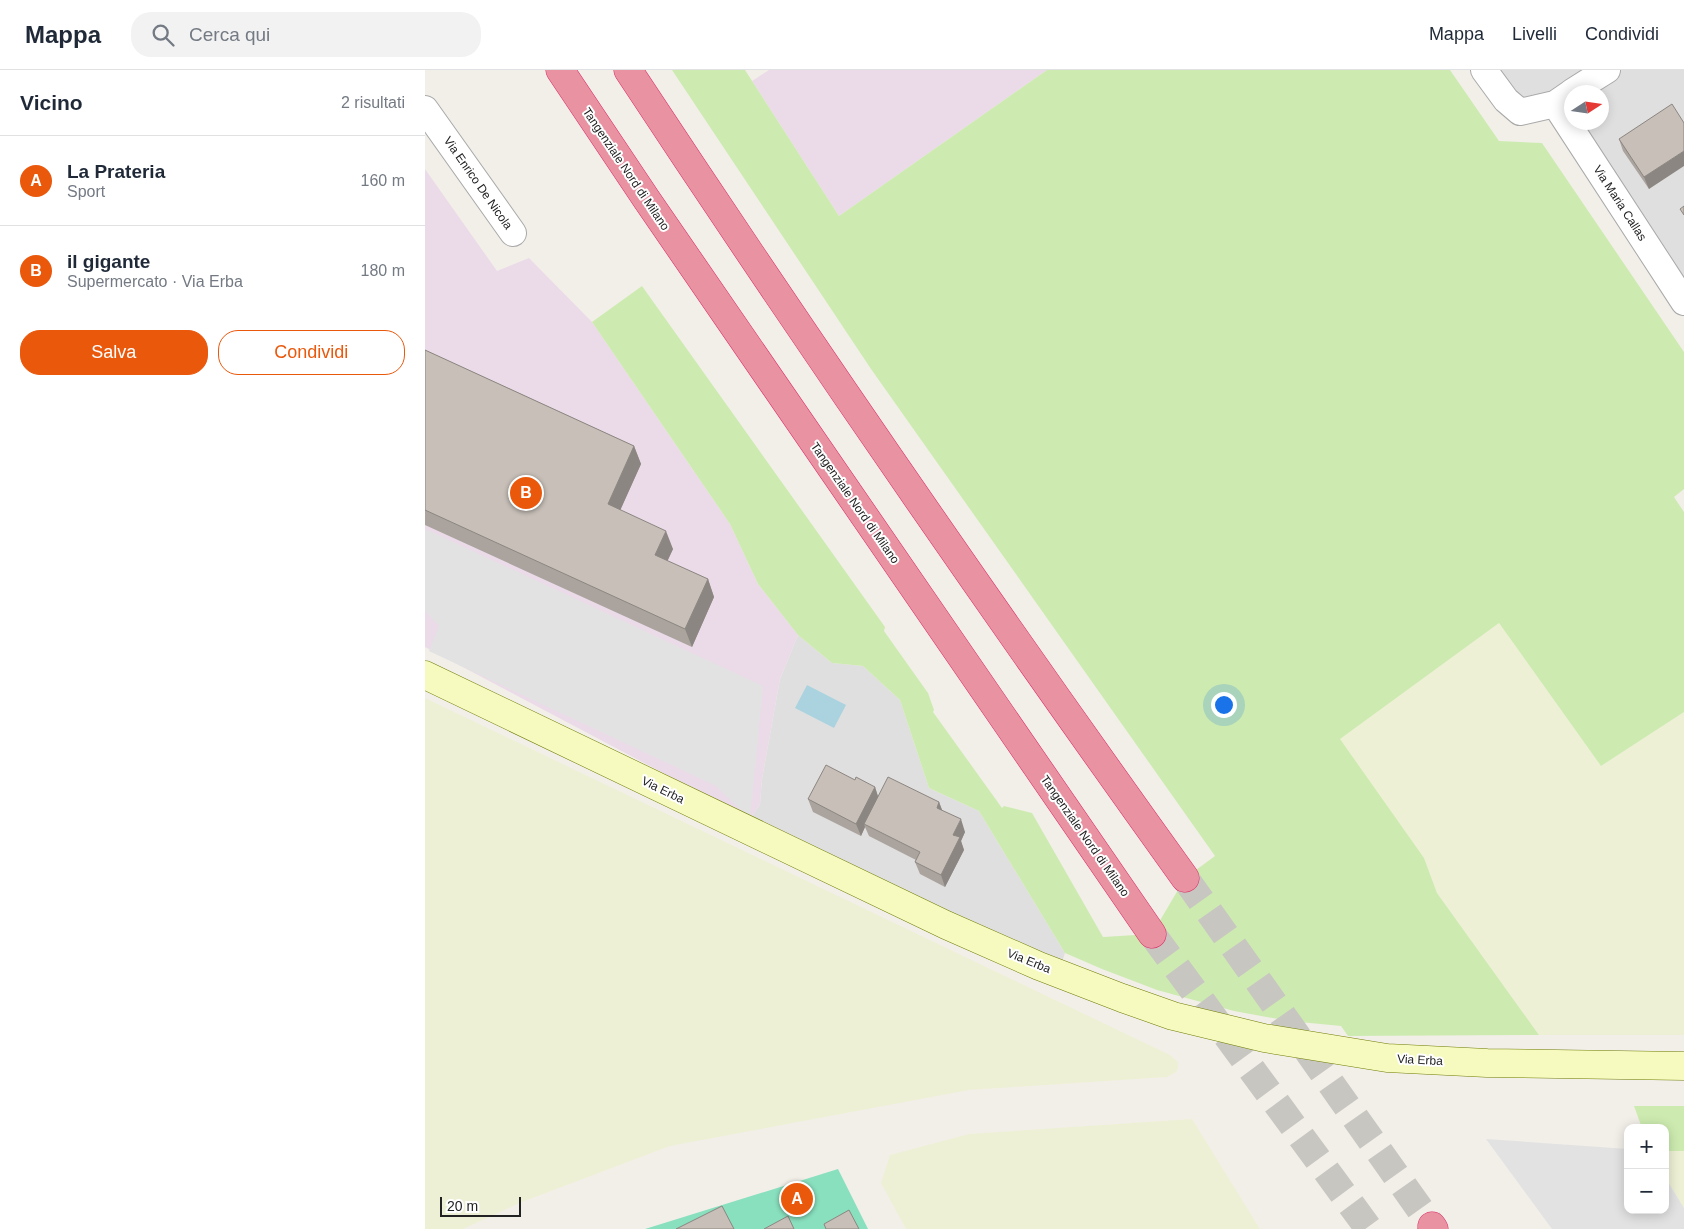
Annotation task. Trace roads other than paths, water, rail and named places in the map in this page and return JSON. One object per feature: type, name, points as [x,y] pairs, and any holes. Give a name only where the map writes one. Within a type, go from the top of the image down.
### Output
[{"type":"highway","name":"Tangenziale Nord di Milano","points":[[560,70],[669,232],[1152,934]]},
{"type":"highway","points":[[628,70],[888,457],[1185,878]]},
{"type":"main road","name":"Via Erba","points":[[425,675],[954,929],[1039,966],[1173,1016],[1264,1038],[1387,1058],[1497,1063],[1684,1066]]},
{"type":"street","points":[[1484,70],[1506,100],[1520,112],[1564,97]]},
{"type":"street","points":[[1583,85],[1607,70]]},
{"type":"street","name":"Via Enrico De Nicola","points":[[425,109],[513,233]]},
{"type":"street","name":"Via Maria Callas","points":[[1585,130],[1684,302]]},
{"type":"water","points":[[807,685],[846,705],[834,728],[795,708]]},
{"type":"tunnel","points":[[1185,878],[1432,1226]]},
{"type":"tunnel","points":[[1152,934],[1369,1229]]},
{"type":"place","name":"il gigante","points":[[526,493]]},
{"type":"place","name":"La Prateria","points":[[797,1199]]}]
